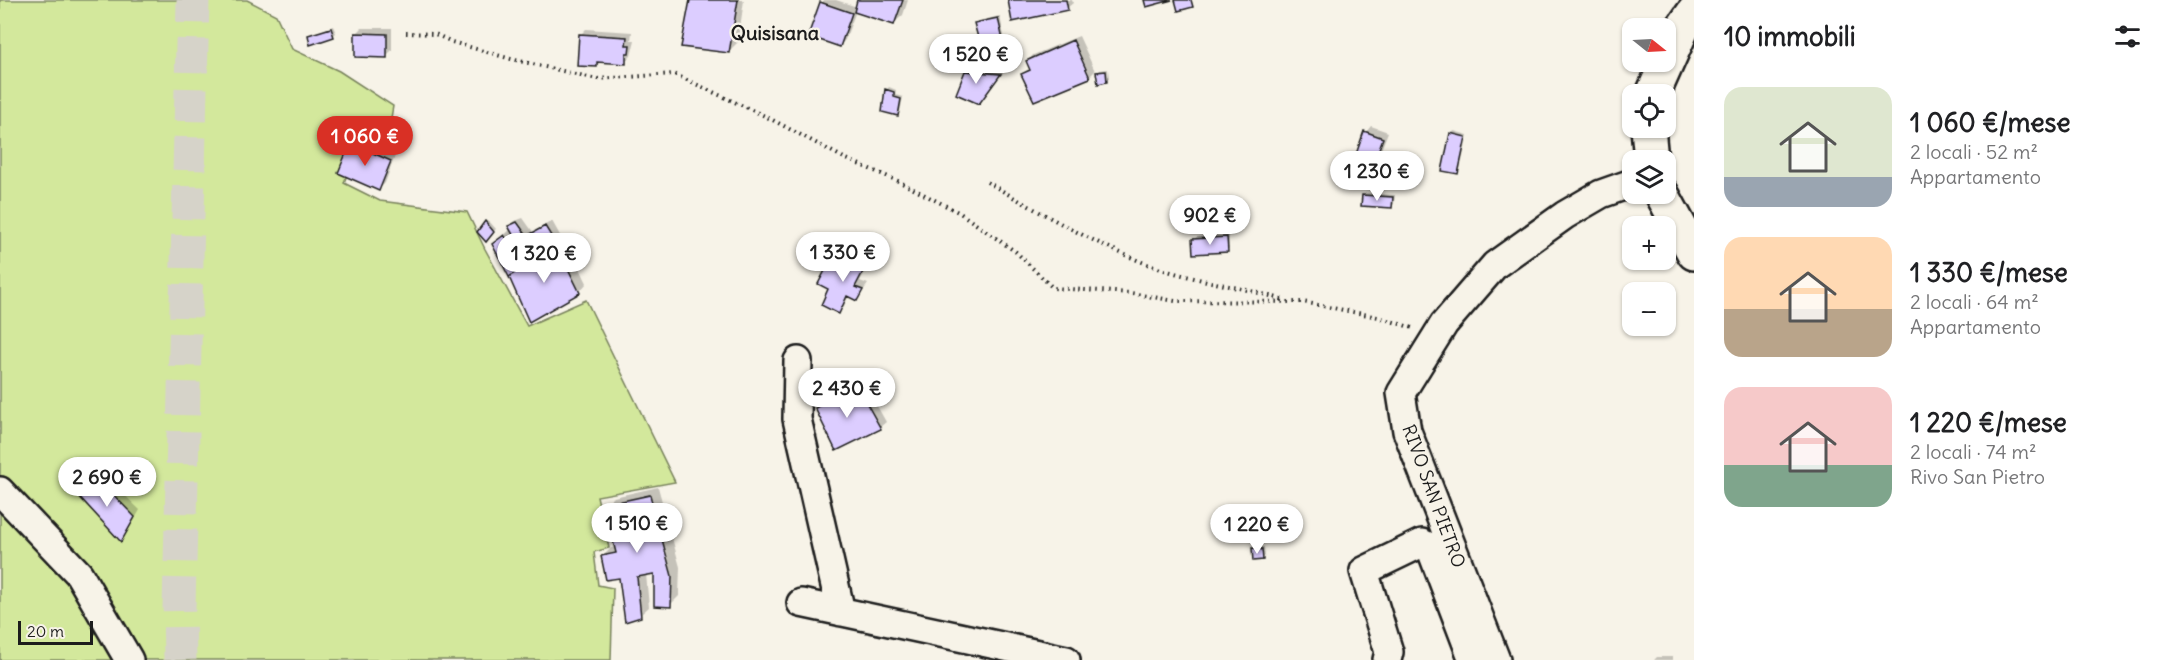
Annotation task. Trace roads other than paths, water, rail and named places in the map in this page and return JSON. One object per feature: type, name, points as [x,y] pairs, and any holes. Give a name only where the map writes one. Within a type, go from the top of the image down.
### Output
[{"type":"main road","points":[[1657,84],[1689,12]]},
{"type":"main road","points":[[1667,204],[1694,253]]},
{"type":"street","name":"RIVO SAN PIETRO","points":[[1496,660],[1407,431],[1401,393],[1444,324],[1495,265],[1565,215],[1601,194],[1622,187]]},
{"type":"street","points":[[798,361],[797,419],[841,612]]},
{"type":"street","points":[[0,491],[79,574],[129,660]]},
{"type":"street","points":[[1387,660],[1389,652],[1364,571],[1422,543],[1430,547],[1473,660]]},
{"type":"street","points":[[801,603],[1066,660]]},
{"type":"tunnel","points":[[180,660],[179,608],[193,0]]},
{"type":"district","name":"Quisisana","points":[[775,32]]}]
